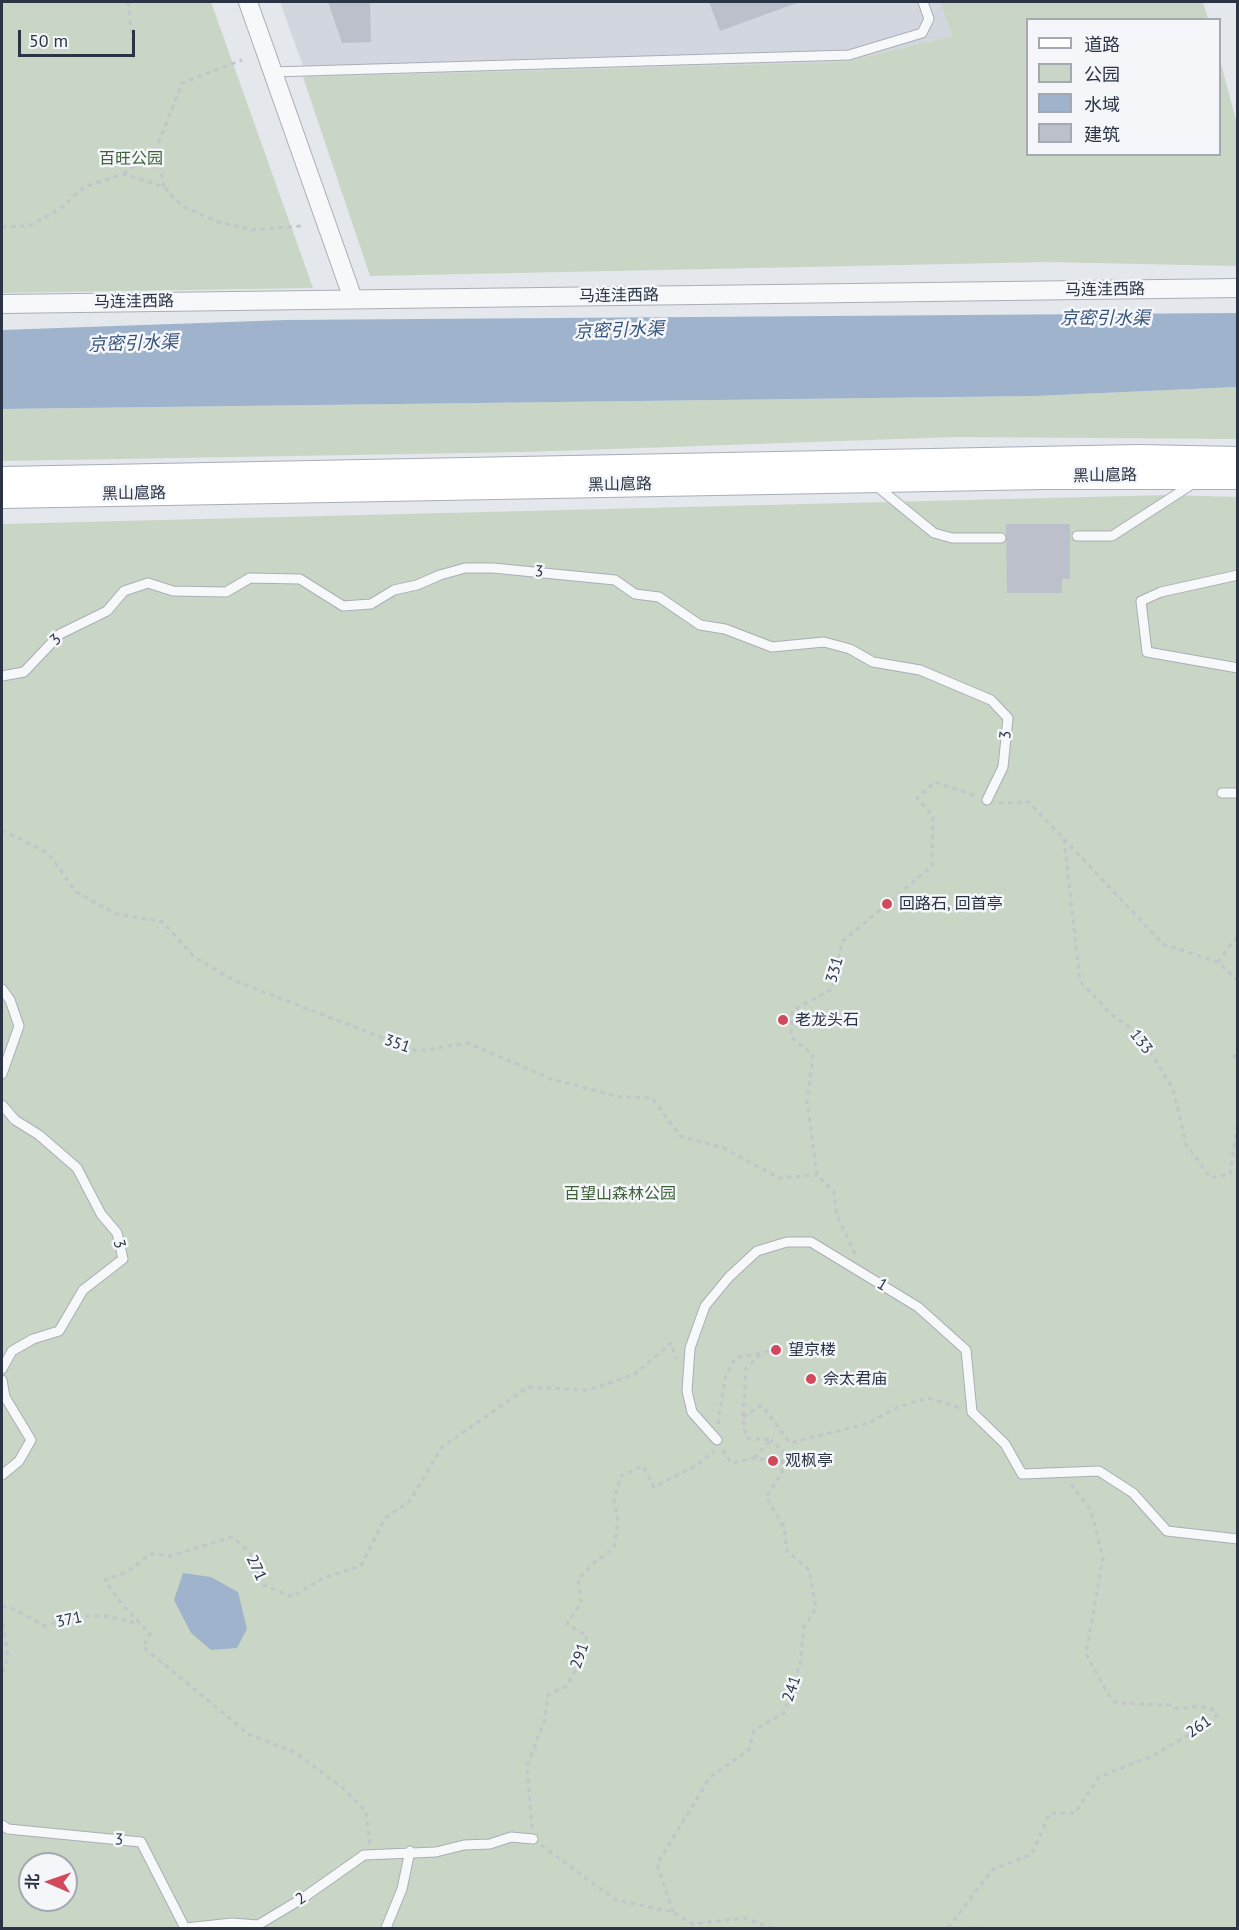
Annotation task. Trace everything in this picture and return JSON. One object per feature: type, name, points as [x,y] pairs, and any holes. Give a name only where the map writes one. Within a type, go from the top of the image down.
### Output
[{"type":"main road","name":"黑山扈路","points":[[2,478],[1115,458],[1238,459]]},
{"type":"main road","name":"黑山扈路","points":[[2,496],[1206,475],[1238,477]]},
{"type":"street","points":[[248,2],[353,299]]},
{"type":"street","name":"马连洼西路","points":[[2,304],[1238,288]]},
{"type":"lane","points":[[272,72],[849,55],[922,33],[929,19],[923,2]]},
{"type":"lane","points":[[1077,536],[1112,536],[1206,475]]},
{"type":"lane","points":[[870,481],[934,533],[952,538],[1001,538]]},
{"type":"lane","name":"3","points":[[2,676],[24,672],[60,634],[107,611],[124,591],[148,583],[173,591],[226,592],[250,579],[300,579],[343,606],[371,604],[394,590],[417,585],[440,574],[465,568],[493,568],[615,580],[635,594],[659,597],[700,625],[725,629],[772,647],[824,642],[850,649],[873,662],[920,670],[991,700],[1008,718],[1003,768],[987,800]]},
{"type":"lane","points":[[1238,575],[1161,592],[1142,601],[1147,652],[1238,668]]},
{"type":"lane","points":[[1222,793],[1238,793]]},
{"type":"lane","points":[[2,989],[10,1000],[19,1026],[2,1074]]},
{"type":"lane","name":"3","points":[[2,1105],[15,1120],[39,1135],[77,1168],[101,1214],[117,1233],[123,1259],[83,1290],[59,1331],[33,1339],[12,1351],[2,1369]]},
{"type":"lane","name":"1","points":[[717,1440],[692,1412],[687,1391],[690,1348],[705,1306],[729,1277],[757,1251],[786,1242],[812,1242],[918,1307],[966,1350],[972,1412]]},
{"type":"lane","points":[[2,1380],[5,1397],[31,1440],[19,1461],[2,1475]]},
{"type":"lane","points":[[972,1412],[1005,1444],[1022,1474],[1099,1471],[1133,1493],[1167,1531],[1238,1539]]},
{"type":"lane","name":"3","points":[[2,1825],[19,1830],[141,1842],[185,1929]]},
{"type":"lane","name":"2","points":[[185,1929],[232,1923],[258,1925],[303,1898],[364,1855],[410,1851],[436,1852],[464,1845],[490,1844],[512,1837],[533,1839]]},
{"type":"lane","points":[[386,1929],[402,1889],[410,1851]]},
{"type":"path","points":[[128,2],[134,58]]},
{"type":"path","points":[[2,227],[29,226],[61,208],[84,187],[124,174],[156,147],[182,83],[243,60]]},
{"type":"path","points":[[156,147],[164,187]]},
{"type":"path","points":[[124,174],[164,187],[182,206],[218,222],[252,230],[301,226]]},
{"type":"path","name":"331","points":[[817,1175],[807,1101],[813,1055],[791,1037],[792,1011],[832,988],[842,942],[932,866],[933,816],[917,798],[935,782],[987,800]]},
{"type":"path","points":[[987,800],[1003,805],[1029,802],[1163,944],[1218,962],[1238,981]]},
{"type":"path","name":"351","points":[[2,830],[48,853],[76,892],[116,914],[163,922],[194,957],[235,981],[417,1051],[468,1043],[551,1079],[621,1097],[652,1098],[680,1136],[724,1148],[779,1178],[817,1175]]},
{"type":"path","name":"133","points":[[1064,839],[1080,981],[1111,1014],[1139,1034],[1173,1089],[1186,1144],[1211,1179],[1230,1174],[1238,1120]]},
{"type":"path","points":[[1218,962],[1238,935]]},
{"type":"path","points":[[1238,1046],[1234,1057],[1238,1062]]},
{"type":"path","points":[[817,1175],[834,1192],[837,1215],[866,1275]]},
{"type":"path","name":"271","points":[[140,1624],[105,1580],[127,1572],[150,1554],[171,1556],[232,1537],[250,1552],[261,1584],[291,1598],[323,1578],[361,1566],[385,1518],[410,1502],[442,1447],[528,1387],[590,1390],[635,1374],[671,1343],[677,1362]]},
{"type":"path","points":[[773,1461],[754,1458],[731,1462],[717,1440],[724,1378],[735,1358],[760,1355],[776,1350]]},
{"type":"path","points":[[760,1355],[746,1368],[743,1417],[746,1438],[771,1440]]},
{"type":"path","points":[[743,1417],[762,1405],[790,1443],[869,1423],[898,1407],[928,1398],[972,1412]]},
{"type":"path","name":"291","points":[[533,1839],[527,1766],[545,1719],[548,1695],[567,1686],[580,1662],[587,1636],[567,1624],[581,1603],[578,1579],[596,1561],[614,1548],[618,1521],[614,1499],[621,1476],[643,1466],[654,1487],[696,1466],[716,1449],[717,1440]]},
{"type":"path","points":[[754,1458],[771,1440]]},
{"type":"path","name":"241","points":[[673,1912],[657,1864],[710,1777],[749,1750],[754,1730],[784,1713],[800,1664],[804,1627],[816,1608],[809,1570],[787,1551],[784,1527],[766,1497],[782,1473],[783,1451],[771,1440]]},
{"type":"path","name":"261","points":[[948,1929],[992,1870],[1032,1854],[1050,1814],[1076,1813],[1099,1777],[1152,1756],[1213,1721],[1217,1714],[1212,1709],[1199,1706],[1178,1709],[1171,1705],[1117,1703],[1111,1699],[1086,1654],[1103,1558],[1091,1511],[1062,1473]]},
{"type":"path","name":"371","points":[[2,1606],[14,1609],[45,1626],[78,1616],[105,1616],[140,1624]]},
{"type":"path","points":[[2,1615],[8,1656],[2,1676]]},
{"type":"path","points":[[140,1624],[150,1634],[143,1647],[250,1735],[294,1752],[342,1787],[366,1812],[371,1854]]},
{"type":"path","points":[[533,1839],[616,1900],[673,1912],[693,1924],[744,1918],[772,1929]]},
{"type":"shaded area","points":[[280,2],[940,2],[952,36],[843,62],[307,77]]},
{"type":"green space","name":"百旺公园","points":[[2,2],[211,2],[313,288],[2,293]]},
{"type":"green space","points":[[940,2],[1203,2],[1208,18],[1026,18],[1026,156],[1221,156],[1221,64],[1237,124],[1237,266],[1046,262],[370,276],[303,77],[843,62],[952,36]]},
{"type":"green space","points":[[1237,387],[1238,439],[955,437],[526,452],[2,461],[2,409],[1036,396]]},
{"type":"green space","name":"百望山森林公园","points":[[1168,495],[1237,497],[1237,1928],[2,1928],[2,524]]},
{"type":"water","name":"京密引水渠","points":[[1237,313],[1237,387],[1036,396],[2,409],[2,330],[285,320]]},
{"type":"water","points":[[183,1573],[211,1577],[238,1592],[247,1629],[237,1648],[211,1650],[191,1633],[174,1600]]},
{"type":"building","points":[[328,2],[370,2],[371,42],[342,43]]},
{"type":"building","points":[[709,2],[797,2],[797,3],[720,31]]},
{"type":"building","points":[[1006,524],[1070,524],[1070,579],[1062,579],[1062,593],[1007,593]]},
{"type":"place","name":"回路石, 回首亭","points":[[887,904]]},
{"type":"place","name":"老龙头石","points":[[783,1020]]},
{"type":"place","name":"望京楼","points":[[776,1350]]},
{"type":"place","name":"佘太君庙","points":[[811,1379]]},
{"type":"place","name":"观枫亭","points":[[773,1461]]}]
